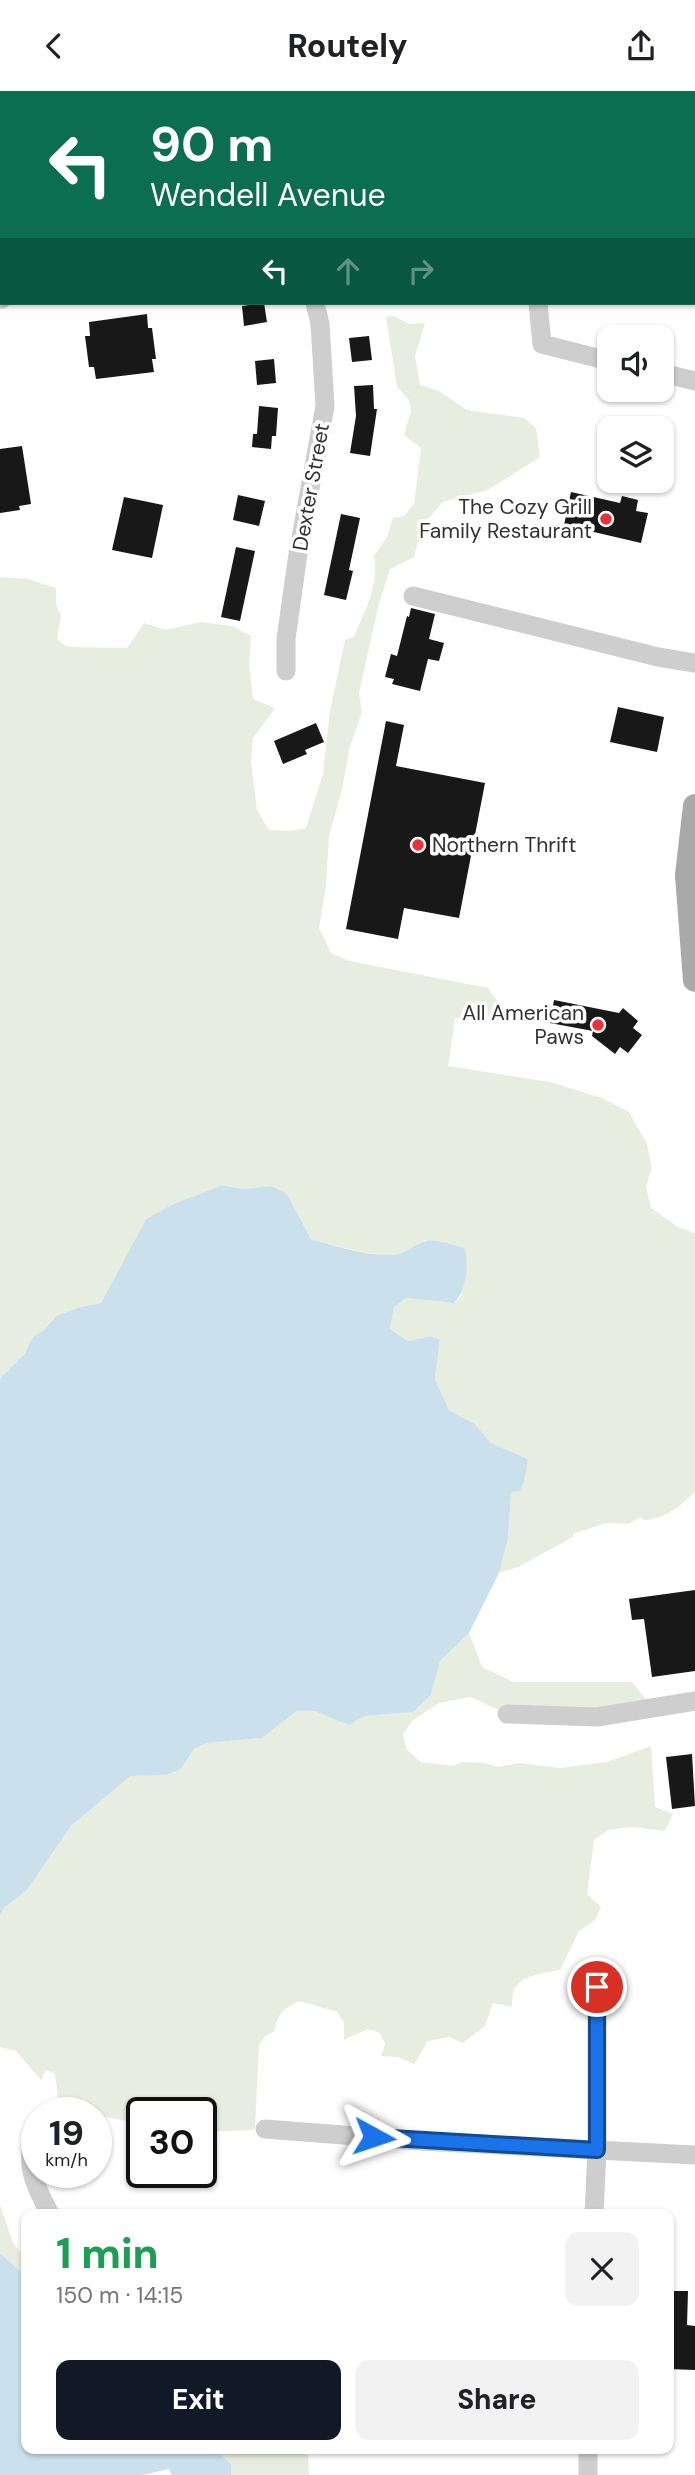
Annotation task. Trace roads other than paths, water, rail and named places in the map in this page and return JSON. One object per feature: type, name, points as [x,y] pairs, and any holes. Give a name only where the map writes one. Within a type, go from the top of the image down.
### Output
[{"type":"main road","points":[[695,806],[687,875],[695,980]]},
{"type":"street","name":"Dexter Street","points":[[286,671],[286,639],[298,554],[325,406],[320,324],[315,305]]},
{"type":"street","points":[[538,305],[542,344],[597,358]]},
{"type":"street","points":[[674,376],[695,381]]},
{"type":"street","points":[[413,596],[658,657],[695,663]]},
{"type":"street","points":[[508,1714],[597,1717],[695,1702]]},
{"type":"street","points":[[594,2209],[597,1987]]},
{"type":"street","points":[[265,2129],[695,2155]]},
{"type":"street","points":[[37,2188],[48,2209]]},
{"type":"street","points":[[588,2454],[588,2475]]},
{"type":"water","points":[[222,1185],[243,1189],[272,1186],[287,1194],[311,1239],[341,1247],[372,1254],[396,1255],[423,1242],[433,1241],[465,1249],[466,1278],[454,1303],[406,1298],[394,1307],[390,1329],[408,1341],[430,1336],[440,1340],[435,1379],[449,1410],[475,1424],[491,1443],[528,1459],[520,1490],[511,1493],[508,1540],[499,1573],[469,1633],[440,1661],[431,1695],[413,1712],[364,1716],[349,1725],[314,1711],[297,1711],[262,1738],[207,1743],[194,1749],[181,1769],[167,1775],[130,1776],[71,1826],[27,1890],[5,1907],[0,1915],[0,1378],[25,1353],[33,1337],[44,1330],[56,1316],[101,1303],[146,1219],[171,1205]]},
{"type":"water","points":[[0,2253],[21,2272],[21,2454],[220,2454],[231,2464],[231,2475],[172,2475],[169,2469],[143,2475],[0,2475]]},
{"type":"place","name":"The Cozy Grill Family Restaurant","points":[[606,519]]},
{"type":"place","name":"Northern Thrift","points":[[418,845]]},
{"type":"place","name":"All American Paws","points":[[598,1025]]}]
